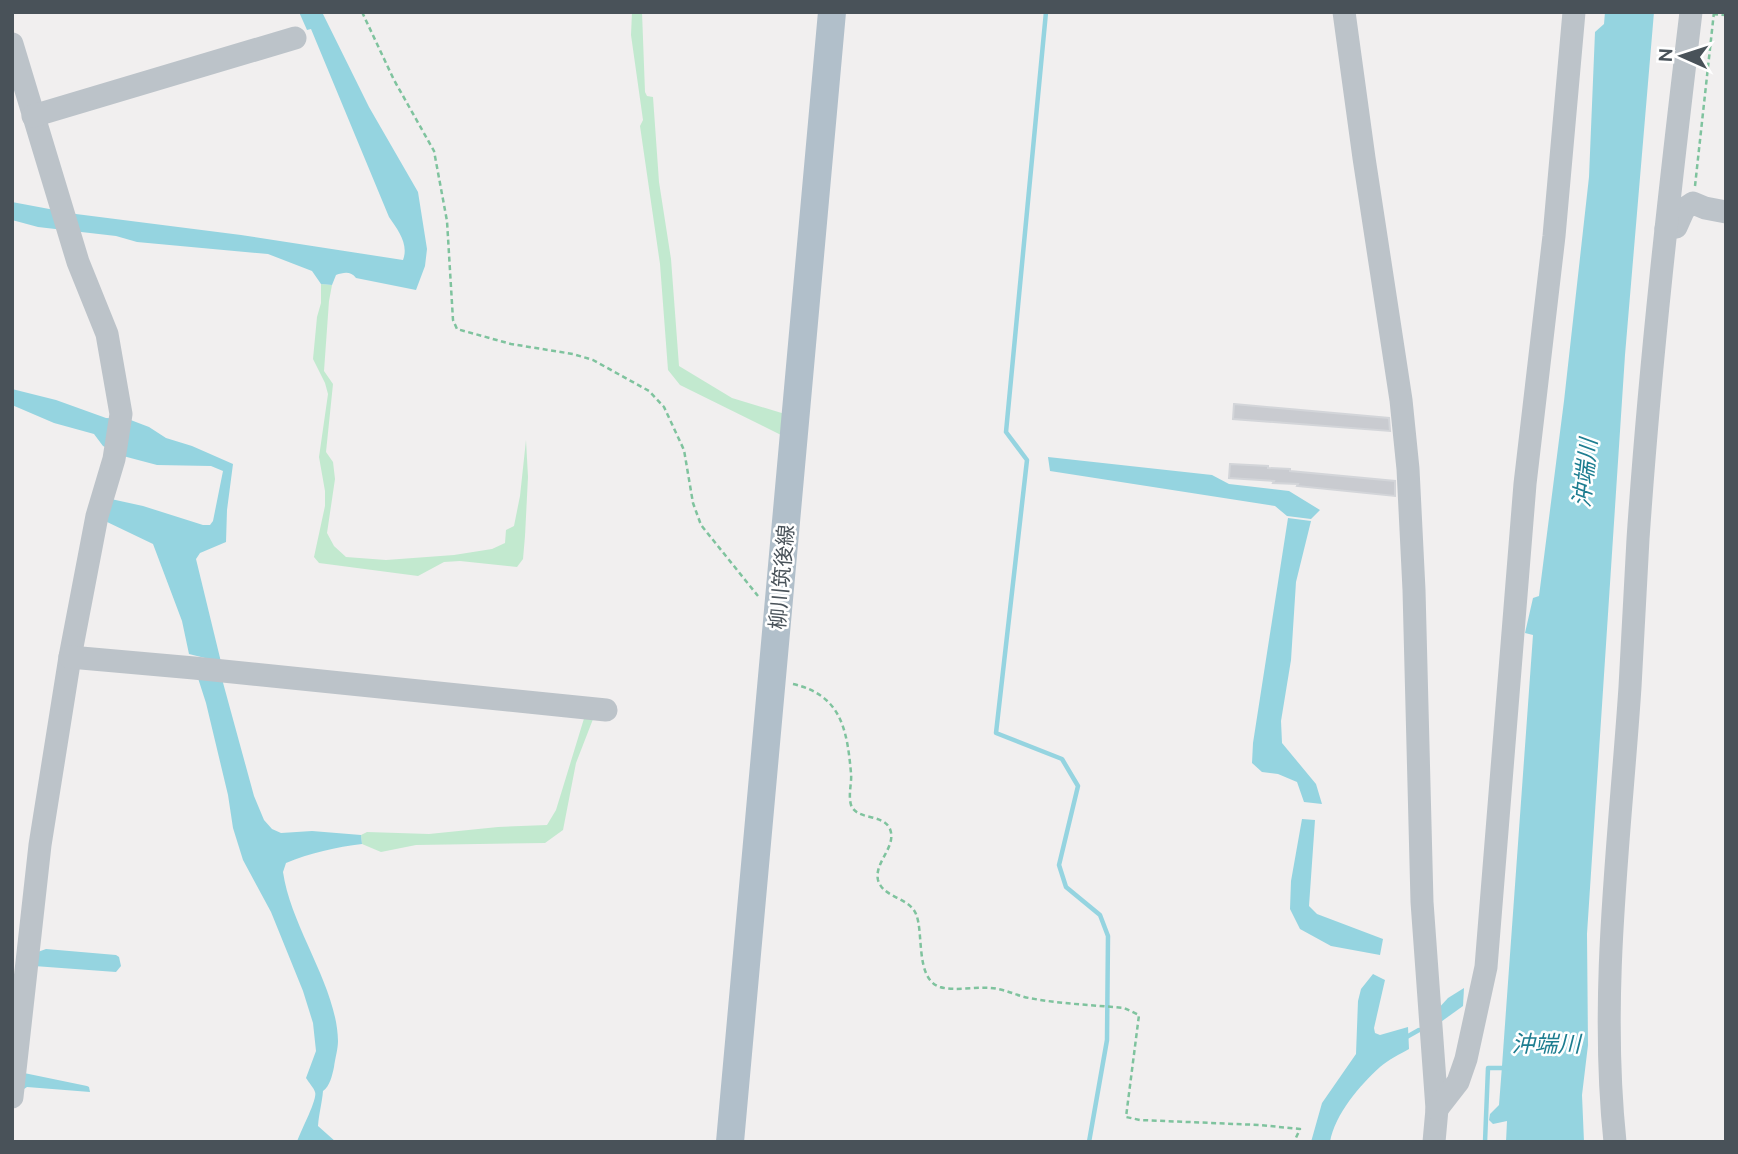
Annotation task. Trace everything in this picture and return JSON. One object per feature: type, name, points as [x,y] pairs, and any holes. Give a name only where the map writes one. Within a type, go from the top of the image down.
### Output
[{"type":"main road","name":"柳川筑後線","points":[[730,1142],[832,12]]},
{"type":"street","points":[[1344,12],[1401,400],[1408,469],[1414,590],[1421,888],[1437,1109],[1434,1142]]},
{"type":"street","points":[[1437,1109],[1458,1082],[1466,1059],[1486,967],[1525,484],[1554,236],[1574,12]]},
{"type":"street","points":[[1615,1142],[1610,1098],[1610,989],[1617,827],[1638,537],[1666,228],[1706,13]]},
{"type":"street","points":[[33,116],[295,38]]},
{"type":"street","points":[[12,44],[75,252],[107,334],[121,414],[114,459],[97,516],[70,657],[40,845],[16,1030],[12,1097]]},
{"type":"street","points":[[1666,228],[1676,227],[1684,209],[1693,203],[1726,212]]},
{"type":"street","points":[[70,657],[606,710]]},
{"type":"path","points":[[362,12],[394,80],[434,151],[447,221],[453,320],[457,329],[512,344],[593,360],[649,391],[664,407],[684,450],[693,503],[702,525],[778,620]]},
{"type":"path","points":[[1693,203],[1706,13],[1726,15]]},
{"type":"path","points":[[773,678],[812,688],[835,710],[843,723],[851,776],[852,808],[857,813],[883,822],[890,829],[891,839],[878,870],[878,881],[884,890],[907,903],[915,911],[919,922],[922,959],[929,978],[939,987],[997,988],[1025,998],[1124,1008],[1139,1014],[1126,1117],[1300,1129],[1294,1142]]},
{"type":"green space","points":[[632,12],[642,12],[645,92],[647,96],[653,97],[659,182],[671,259],[679,366],[732,398],[785,414],[781,435],[680,385],[668,370],[660,264],[640,126],[643,120],[631,35]]},
{"type":"green space","points":[[321,284],[332,285],[324,371],[333,384],[326,452],[333,462],[335,479],[327,533],[334,546],[346,557],[386,560],[454,555],[492,549],[505,543],[506,530],[514,526],[526,440],[528,477],[525,536],[523,559],[517,567],[444,562],[418,576],[319,563],[314,557],[325,506],[319,457],[328,394],[313,359]]},
{"type":"green space","points":[[586,712],[595,714],[576,763],[563,830],[545,843],[416,845],[381,852],[362,844],[361,835],[367,832],[429,834],[547,825],[556,810]]},
{"type":"water","points":[[299,12],[322,12],[369,107],[418,192],[427,249],[425,266],[416,290],[356,278],[347,273],[336,275],[332,285],[321,284],[312,271],[268,254],[137,242],[116,236],[38,227],[12,220],[12,202],[76,214],[241,235],[403,260],[405,248],[402,237],[389,217],[311,29],[307,30]]},
{"type":"water","name":"沖端川","points":[[1605,12],[1654,12],[1625,355],[1587,934],[1588,1045],[1582,1095],[1584,1142],[1506,1142],[1507,1121],[1493,1124],[1489,1120],[1490,1114],[1499,1105],[1502,1066],[1533,635],[1525,633],[1533,598],[1539,596],[1589,177],[1595,32],[1604,24]]},
{"type":"water","points":[[12,389],[56,400],[106,418],[128,419],[149,427],[166,438],[233,464],[226,542],[200,553],[196,559],[221,662],[189,654],[182,621],[153,544],[105,521],[111,499],[210,525],[223,471],[211,466],[157,465],[123,456],[103,446],[94,434],[54,423],[12,405]]},
{"type":"water","points":[[1048,457],[1212,475],[1229,484],[1289,491],[1320,510],[1311,519],[1287,516],[1275,506],[1050,471]]},
{"type":"water","points":[[1288,518],[1311,521],[1296,582],[1291,660],[1281,721],[1282,743],[1316,784],[1322,804],[1304,802],[1297,782],[1278,774],[1262,772],[1252,763]]},
{"type":"water","points":[[197,675],[222,679],[254,796],[264,820],[272,829],[281,833],[312,831],[361,835],[362,844],[295,859],[286,863],[283,872],[295,914],[336,1020],[337,1051],[330,1080],[323,1091],[318,1126],[336,1142],[297,1142],[315,1096],[306,1078],[316,1051],[313,1023],[271,912],[243,860]]},
{"type":"water","points":[[1302,819],[1315,820],[1309,906],[1317,914],[1383,939],[1380,955],[1331,946],[1300,929],[1290,909],[1291,881]]},
{"type":"water","points":[[46,949],[116,955],[121,966],[116,972],[34,966],[35,953]]},
{"type":"water","points":[[1373,974],[1385,980],[1375,1033],[1380,1035],[1408,1027],[1409,1049],[1383,1064],[1357,1091],[1337,1121],[1330,1142],[1311,1142],[1322,1103],[1356,1054],[1358,1001],[1361,989]]},
{"type":"water","points":[[1464,988],[1463,1006],[1438,1024],[1437,1010],[1448,998]]},
{"type":"water","points":[[24,1073],[87,1086],[90,1092],[27,1087],[24,1089]]},
{"type":"building","points":[[1234,404],[1389,418],[1390,431],[1233,419]]},
{"type":"building","points":[[1230,464],[1395,481],[1395,496],[1229,478]]},
{"type":"waterway","points":[[1046,12],[1006,432],[1027,460],[996,733],[1062,759],[1078,786],[1059,865],[1066,887],[1100,915],[1108,936],[1107,1040],[1089,1142]]},
{"type":"waterway","points":[[1403,1039],[1419,1030]]},
{"type":"waterway","points":[[1485,1142],[1488,1068],[1507,1068]]}]
